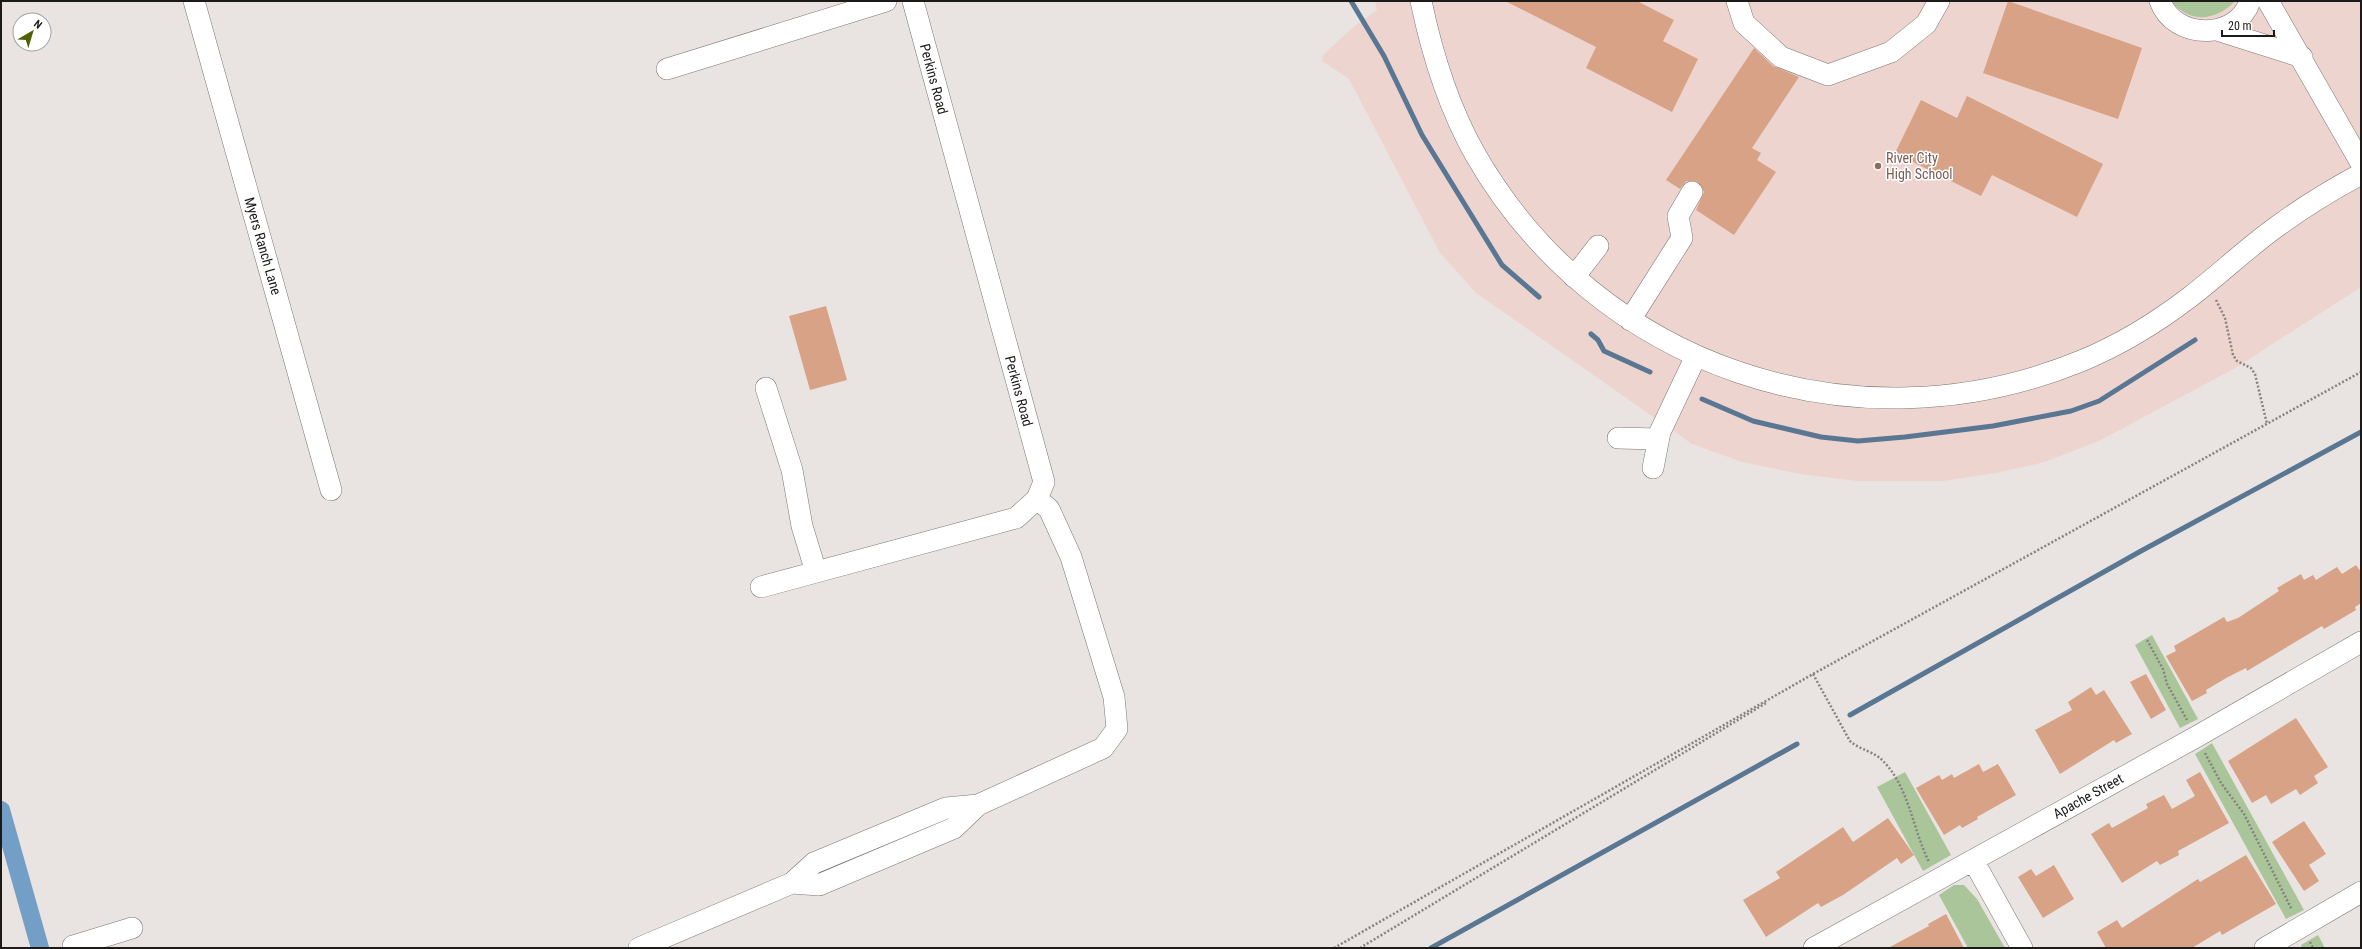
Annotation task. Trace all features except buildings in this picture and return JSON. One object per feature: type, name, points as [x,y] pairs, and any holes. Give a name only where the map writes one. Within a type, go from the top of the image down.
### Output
[{"type":"street","name":"Myers Ranch Lane","points":[[194,1],[331,490]]},
{"type":"street","points":[[666,69],[886,1]]},
{"type":"street","name":"Perkins Road","points":[[761,586],[1016,518],[1037,499],[1044,482],[913,1]]},
{"type":"street","points":[[1421,1],[1439,71],[1453,110],[1474,153],[1512,209],[1555,259],[1574,277],[1630,320],[1696,356],[1745,376],[1822,394],[1855,398],[1903,399],[1977,392],[2030,380],[2108,349],[2159,319],[2204,286],[2279,224],[2361,174]]},
{"type":"street","points":[[1737,1],[1744,23],[1781,57],[1828,75],[1891,52],[1926,24],[1939,1]]},
{"type":"street","points":[[2160,1],[2172,19],[2185,28],[2201,31],[2217,30],[2230,25],[2241,16],[2250,1]]},
{"type":"street","points":[[2268,1],[2302,57],[2361,163]]},
{"type":"street","points":[[2217,30],[2302,57]]},
{"type":"street","points":[[1630,320],[1682,238],[1678,216],[1692,192]]},
{"type":"street","points":[[1574,277],[1598,246]]},
{"type":"street","points":[[1653,468],[1658,439],[1696,356]]},
{"type":"street","points":[[766,388],[792,470],[802,526],[816,572]]},
{"type":"street","points":[[1618,438],[1658,439]]},
{"type":"street","points":[[639,948],[792,883],[819,885],[954,828],[978,805],[1103,748],[1117,729],[1114,697],[1071,557],[1049,509],[1037,499]]},
{"type":"street","name":"Apache Street","points":[[1814,948],[2361,642]]},
{"type":"street","points":[[1972,860],[2022,948]]},
{"type":"street","points":[[2265,948],[2361,892]]},
{"type":"street","points":[[74,948],[73,946],[132,928]]},
{"type":"path","points":[[2204,286],[2215,299],[2225,318],[2233,355],[2237,361],[2251,368],[2255,374],[2267,424]]},
{"type":"path","points":[[1334,948],[1813,674],[2361,372]]},
{"type":"path","points":[[2147,640],[2163,669],[2167,684],[2188,723]]},
{"type":"path","points":[[1813,674],[1850,741],[1859,748],[1885,762],[1907,799],[1917,836],[1938,880]]},
{"type":"path","points":[[1360,948],[1813,674]]},
{"type":"path","points":[[2204,751],[2221,783],[2244,814],[2266,855],[2278,885],[2294,914]]},
{"type":"shaded area","name":"River City High School","points":[[1375,1],[2361,1],[2361,287],[2237,367],[2101,440],[2045,462],[1996,473],[1943,481],[1857,481],[1800,474],[1742,462],[1692,444],[1476,293],[1440,253],[1349,79],[1322,61],[1323,55],[1351,29],[1377,10]]},
{"type":"green space","points":[[2171,1],[2235,1],[2220,13],[2203,17],[2186,14]]},
{"type":"green space","points":[[2152,635],[2198,719],[2180,728],[2135,645]]},
{"type":"green space","points":[[2212,743],[2304,910],[2286,919],[2195,754]]},
{"type":"green space","points":[[1905,772],[1951,855],[1923,871],[1877,787]]},
{"type":"green space","points":[[1954,885],[1964,885],[1977,899],[2005,948],[1968,948],[1939,895]]},
{"type":"green space","points":[[2318,935],[2325,948],[2302,948],[2301,945]]},
{"type":"waterway","points":[[1351,1],[1384,56],[1422,135],[1502,265],[1539,297]]},
{"type":"waterway","points":[[1591,334],[1598,340],[1604,351],[1650,372]]},
{"type":"waterway","points":[[1702,399],[1753,421],[1821,437],[1858,441],[1905,437],[1993,426],[2071,411],[2099,401],[2195,340]]},
{"type":"waterway","points":[[1850,715],[2141,551],[2361,432]]},
{"type":"waterway","points":[[1431,948],[1797,744]]},
{"type":"waterway","points":[[1,810],[40,948]]},
{"type":"place","name":"River City High School","points":[[1878,166]]}]
